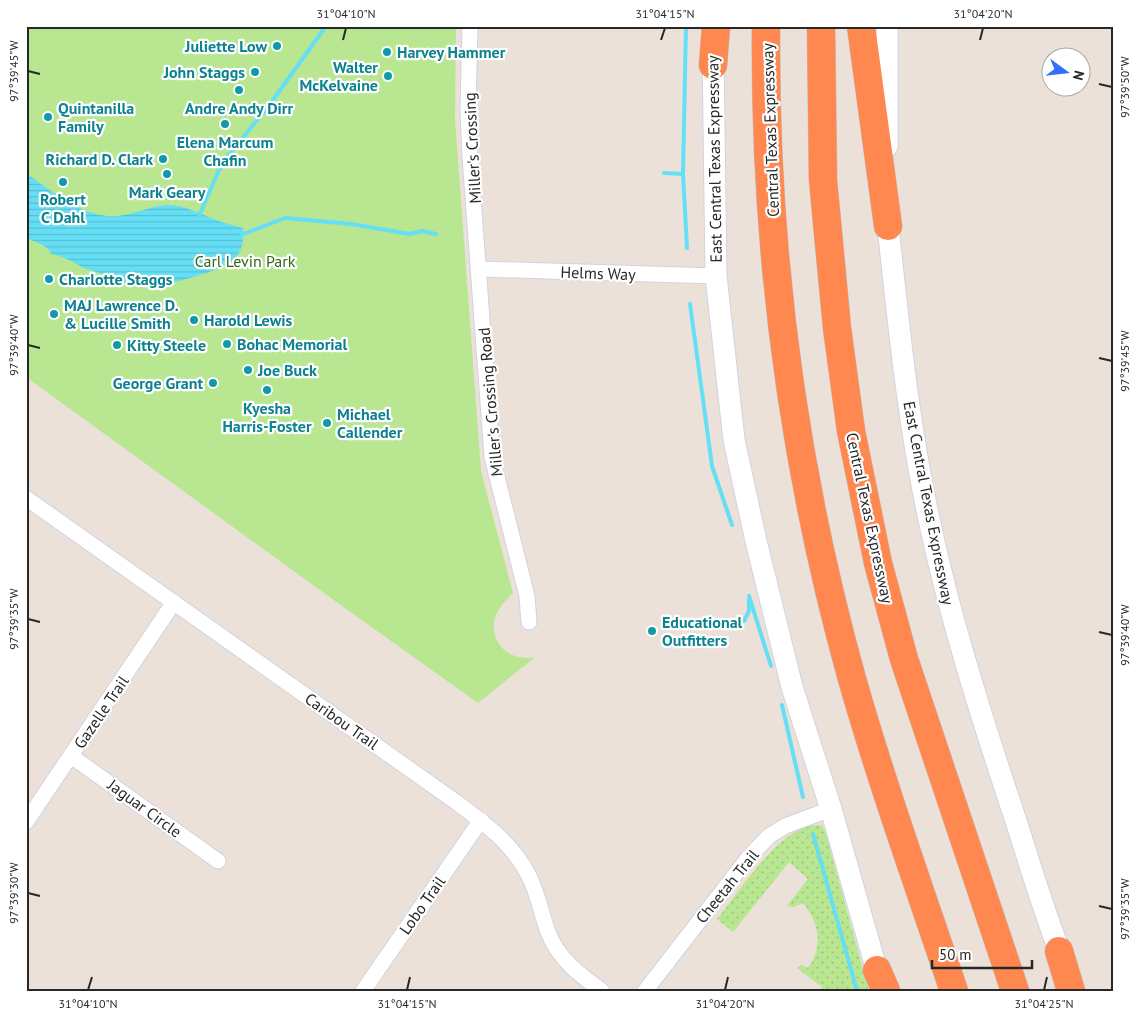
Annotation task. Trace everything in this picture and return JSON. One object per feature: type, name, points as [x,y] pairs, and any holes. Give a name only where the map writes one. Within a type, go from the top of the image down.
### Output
[{"type":"highway","points":[[713,65],[714,26]]},
{"type":"highway","name":"Central Texas Expressway","points":[[766,26],[768,156],[778,288],[794,409],[818,540],[856,689],[895,817],[954,991]]},
{"type":"highway","name":"Central Texas Expressway","points":[[821,26],[824,180],[837,328],[852,440],[878,563],[904,659],[1015,991]]},
{"type":"highway","points":[[862,26],[888,226]]},
{"type":"highway","points":[[1059,951],[1070,991]]},
{"type":"main road","name":"East Central Texas Expressway","points":[[887,26],[888,226],[902,362],[916,452],[953,622],[970,682],[1059,951],[1075,991]]},
{"type":"main road","name":"East Central Texas Expressway","points":[[713,65],[716,276],[734,440],[759,555],[792,687],[831,809],[882,984]]},
{"type":"street","name":"Miller's Crossing","points":[[470,26],[468,119],[480,269]]},
{"type":"street","points":[[887,51],[898,26]]},
{"type":"street","name":"Helms Way","points":[[480,269],[716,276]]},
{"type":"street","name":"Miller's Crossing Road","points":[[480,269],[492,457],[527,596],[529,622]]},
{"type":"street","name":"Caribou Trail","points":[[26,498],[481,820],[502,839],[528,875],[540,901],[548,933],[555,947],[566,962],[602,991]]},
{"type":"street","name":"Gazelle Trail","points":[[26,822],[174,602]]},
{"type":"street","name":"Jaguar Circle","points":[[72,756],[218,861]]},
{"type":"street","name":"Cheetah Trail","points":[[645,991],[748,858],[769,836],[785,826],[831,809]]},
{"type":"street","name":"Lobo Trail","points":[[363,991],[481,820]]},
{"type":"green space","name":"Carl Levin Park","points":[[26,26],[456,26],[455,119],[481,471],[513,593],[497,612],[494,629],[497,641],[506,651],[519,657],[534,658],[478,703],[26,377]]},
{"type":"green space","points":[[822,825],[869,991],[819,991],[822,987],[797,968],[801,965],[808,968],[816,951],[818,935],[813,918],[803,903],[793,907],[787,906],[808,879],[789,862],[733,932],[717,919],[756,868],[779,844],[791,834],[803,828]]},
{"type":"water","points":[[26,173],[69,203],[93,213],[105,216],[118,216],[155,207],[173,205],[243,228],[241,249],[234,259],[226,264],[215,270],[185,280],[154,285],[132,285],[51,254],[44,246],[26,238]]},
{"type":"waterway","points":[[199,216],[218,172],[228,156],[270,104],[326,26]]},
{"type":"waterway","points":[[686,26],[683,174],[687,248]]},
{"type":"waterway","points":[[664,173],[683,174]]},
{"type":"waterway","points":[[241,235],[285,218],[351,224],[410,234],[422,231],[436,234]]},
{"type":"waterway","points":[[690,304],[712,466],[732,525]]},
{"type":"waterway","points":[[749,596],[771,666]]},
{"type":"waterway","points":[[744,621],[749,611],[749,600]]},
{"type":"waterway","points":[[782,705],[803,797]]},
{"type":"waterway","points":[[813,834],[857,991]]},
{"type":"place","name":"Juliette Low","points":[[277,46]]},
{"type":"place","name":"Harvey Hammer","points":[[387,52]]},
{"type":"place","name":"John Staggs","points":[[255,72]]},
{"type":"place","name":"Walter McKelvaine","points":[[388,76]]},
{"type":"place","name":"Andre Andy Dirr","points":[[239,90]]},
{"type":"place","name":"Quintanilla Family","points":[[48,117]]},
{"type":"place","name":"Elena Marcum Chafin","points":[[225,124]]},
{"type":"place","name":"Richard D. Clark","points":[[163,159]]},
{"type":"place","name":"Mark Geary","points":[[167,174]]},
{"type":"place","name":"Robert C Dahl","points":[[63,182]]},
{"type":"place","name":"Charlotte Staggs","points":[[49,279]]},
{"type":"place","name":"MAJ Lawrence D. & Lucille Smith","points":[[54,314]]},
{"type":"place","name":"Harold Lewis","points":[[194,320]]},
{"type":"place","name":"Bohac Memorial","points":[[227,344]]},
{"type":"place","name":"Kitty Steele","points":[[117,345]]},
{"type":"place","name":"Joe Buck","points":[[248,370]]},
{"type":"place","name":"George Grant","points":[[213,383]]},
{"type":"place","name":"Kyesha Harris-Foster","points":[[267,390]]},
{"type":"place","name":"Michael Callender","points":[[327,423]]},
{"type":"place","name":"Educational Outfitters","points":[[652,631]]}]
